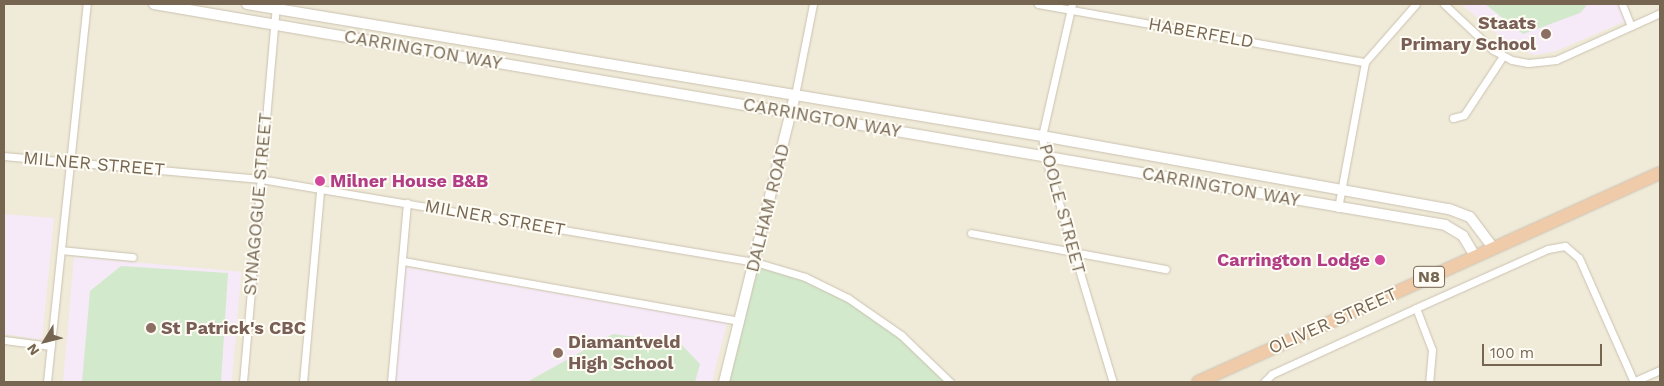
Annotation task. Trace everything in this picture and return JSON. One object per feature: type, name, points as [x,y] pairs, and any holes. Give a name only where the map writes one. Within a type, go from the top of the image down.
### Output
[{"type":"highway","name":"OLIVER STREET","points":[[1198,382],[1660,173]]},
{"type":"street","points":[[47,382],[87,4]]},
{"type":"street","name":"CARRINGTON WAY","points":[[154,4],[1445,225],[1463,236],[1475,256]]},
{"type":"street","name":"CARRINGTON WAY","points":[[247,4],[276,6],[795,96],[1042,136],[1458,211],[1475,222],[1493,248]]},
{"type":"street","name":"DALHAM ROAD","points":[[724,382],[792,113],[813,4]]},
{"type":"street","name":"HABERFELD","points":[[1038,4],[1072,7],[1365,62]]},
{"type":"street","points":[[1338,208],[1365,62],[1416,4]]},
{"type":"street","points":[[1444,4],[1503,56],[1528,63],[1556,60],[1660,13]]},
{"type":"street","points":[[1622,4],[1632,26]]},
{"type":"street","name":"SYNAGOGUE STREET","points":[[243,382],[276,6]]},
{"type":"street","name":"POOLE STREET","points":[[1072,7],[1042,136],[1044,156],[1113,382]]},
{"type":"street","points":[[1453,118],[1464,115],[1503,56]]},
{"type":"street","name":"MILNER STREET","points":[[4,156],[260,179],[755,262],[805,277],[848,298],[901,335],[950,382]]},
{"type":"street","points":[[303,382],[320,190]]},
{"type":"street","points":[[391,382],[408,203]]},
{"type":"street","points":[[971,233],[1166,269]]},
{"type":"street","points":[[1264,382],[1272,374],[1548,249],[1570,247],[1580,258],[1633,382],[1660,370]]},
{"type":"street","points":[[62,250],[133,257]]},
{"type":"street","points":[[403,261],[740,321]]},
{"type":"street","points":[[1416,308],[1432,350],[1429,382]]},
{"type":"street","points":[[4,340],[51,346]]},
{"type":"shaded area","points":[[4,4],[1660,4],[1660,382],[4,382]]},
{"type":"shaded area","name":"Staats Primary School","points":[[1461,4],[1621,4],[1628,20],[1556,51],[1535,55],[1514,48]]},
{"type":"shaded area","points":[[4,214],[54,218],[42,340],[4,334]]},
{"type":"shaded area","name":"St Patrick's CBC","points":[[74,257],[241,272],[232,382],[63,382]]},
{"type":"shaded area","name":"Diamantveld High School","points":[[404,267],[727,323],[712,382],[395,382]]},
{"type":"green space","points":[[1485,4],[1588,4],[1580,13],[1523,34]]},
{"type":"green space","points":[[755,263],[795,273],[887,323],[949,382],[726,382]]},
{"type":"green space","name":"St Patrick's CBC","points":[[121,266],[228,273],[221,382],[82,382],[90,291]]},
{"type":"green space","points":[[613,334],[680,343],[700,364],[695,382],[527,382]]},
{"type":"place","name":"Staats Primary School","points":[[1546,34]]},
{"type":"place","name":"Milner House B&B","points":[[320,181]]},
{"type":"place","name":"Carrington Lodge","points":[[1380,260]]},
{"type":"place","name":"St Patrick's CBC","points":[[151,328]]},
{"type":"place","name":"Diamantveld High School","points":[[558,353]]}]
